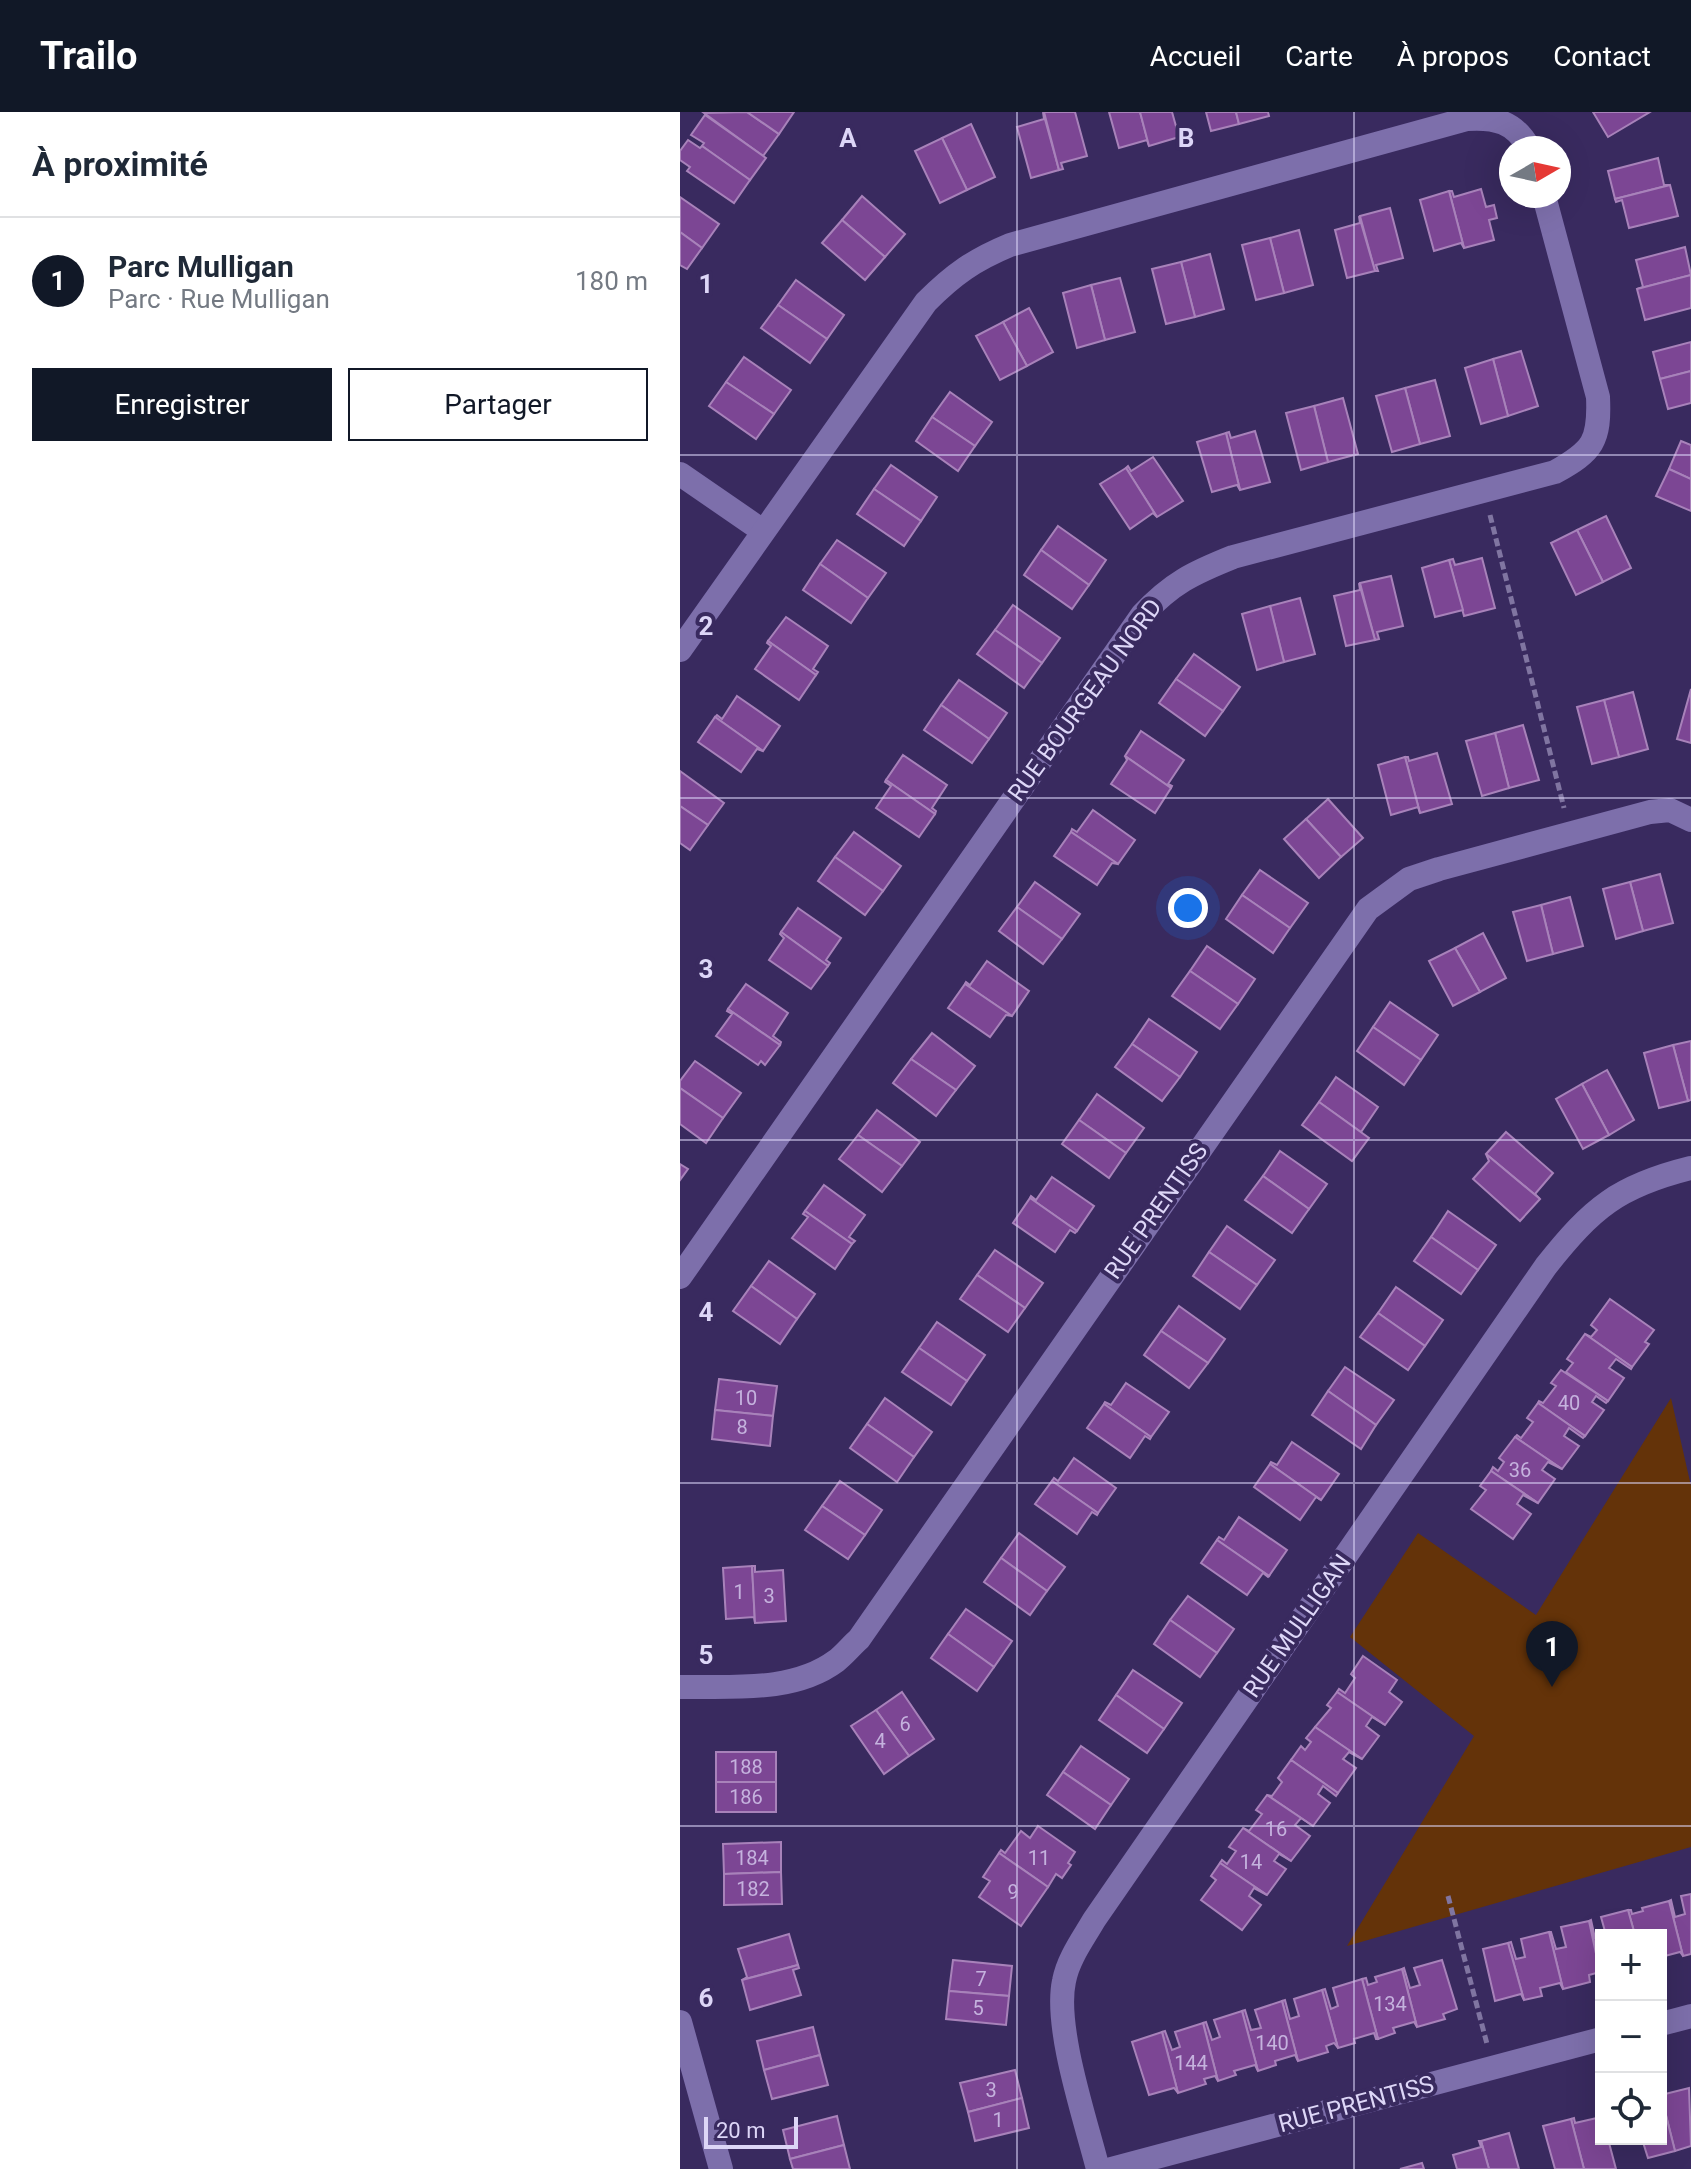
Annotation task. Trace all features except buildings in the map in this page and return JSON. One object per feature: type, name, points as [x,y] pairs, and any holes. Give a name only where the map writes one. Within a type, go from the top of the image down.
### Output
[{"type":"street","points":[[680,650],[926,302],[952,276],[982,257],[1010,245],[1467,119],[1486,118],[1506,123],[1522,136]]},
{"type":"street","name":"RUE BOURGEAU NORD","points":[[680,1277],[1142,615],[1162,593],[1190,574],[1233,557],[1555,472],[1580,458],[1593,445],[1599,424],[1598,397],[1547,208]]},
{"type":"street","points":[[680,474],[763,531]]},
{"type":"street","name":"RUE PRENTISS","points":[[680,1687],[777,1684],[808,1677],[836,1661],[859,1639],[1368,909],[1409,879],[1439,869],[1650,812],[1670,810],[1691,820]]},
{"type":"street","name":"RUE MULLIGAN","points":[[1098,2169],[1066,2041],[1062,2009],[1064,1981],[1074,1954],[1094,1920],[1575,1229],[1602,1204],[1628,1187],[1691,1168]]},
{"type":"street","points":[[1667,2022],[1691,2016]]},
{"type":"street","points":[[680,2022],[721,2169]]},
{"type":"street","name":"RUE PRENTISS","points":[[1111,2169],[1595,2041]]},
{"type":"path","points":[[1484,491],[1570,834]]},
{"type":"path","points":[[1448,1896],[1494,2068]]},
{"type":"shaded area","points":[[1671,1398],[1691,1486],[1691,1847],[1347,1946],[1474,1736],[1350,1637],[1418,1533],[1536,1615]]},
{"type":"place","name":"Parc Mulligan","points":[[1552,1687]]}]
